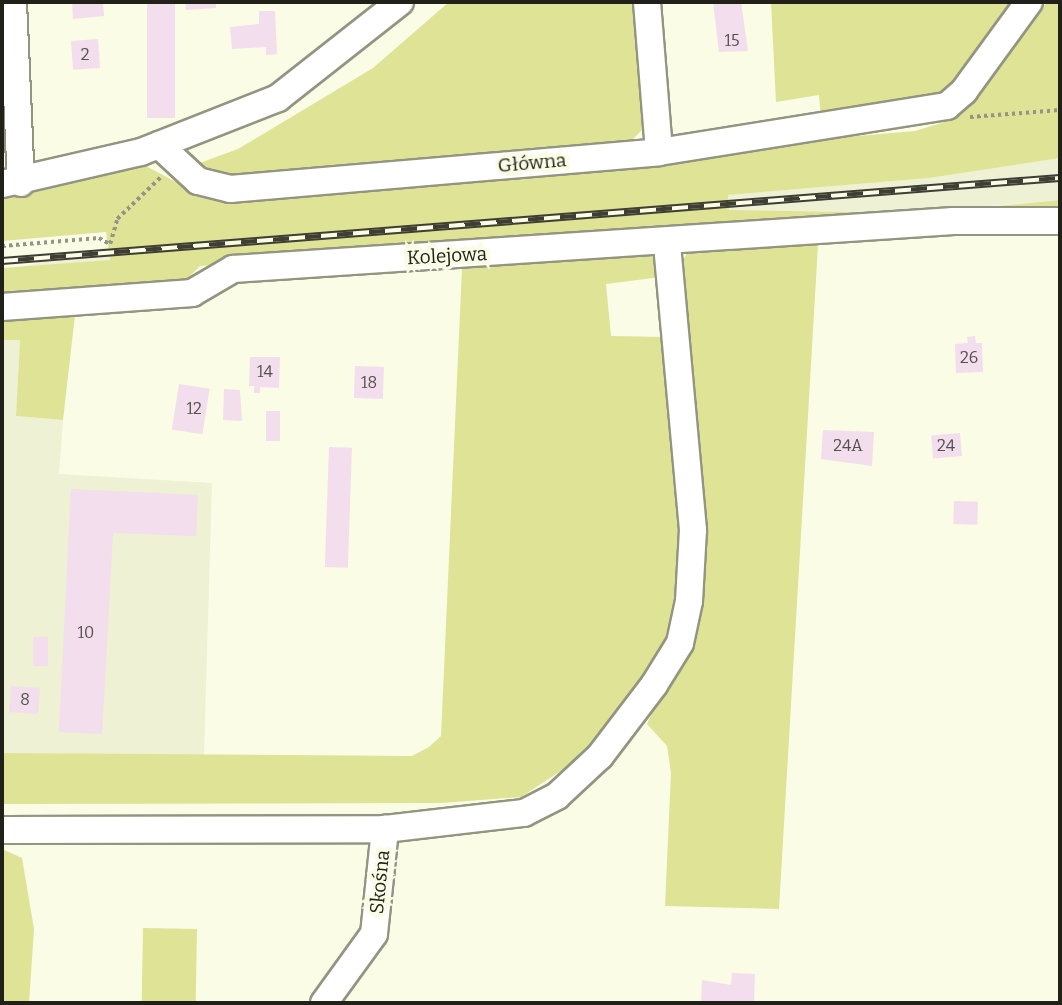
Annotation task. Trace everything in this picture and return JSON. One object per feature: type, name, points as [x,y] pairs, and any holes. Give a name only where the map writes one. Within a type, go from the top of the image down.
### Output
[{"type":"street","points":[[13,2],[11,183],[166,153],[278,98],[400,2]]},
{"type":"street","points":[[647,2],[659,152]]},
{"type":"street","points":[[947,106],[964,91],[1029,2]]},
{"type":"street","name":"Główna","points":[[166,153],[198,181],[230,189],[659,152],[947,106]]},
{"type":"street","name":"Kolejowa","points":[[2,307],[192,293],[233,269],[899,227],[953,221],[1060,221]]},
{"type":"street","points":[[2,830],[385,829],[524,813],[557,796],[600,757],[680,643],[689,601],[693,530],[667,242]]},
{"type":"street","name":"Skośna","points":[[324,1003],[374,934],[385,829]]},
{"type":"path","points":[[947,106],[965,118],[1060,110]]},
{"type":"path","points":[[2,246],[99,238],[110,244],[117,219],[134,207],[166,153]]},
{"type":"shaded area","points":[[1060,158],[1060,200],[903,213],[729,210],[728,195],[929,178]]},
{"type":"shaded area","points":[[107,247],[110,260],[8,283],[5,271]]},
{"type":"shaded area","points":[[2,340],[20,340],[16,416],[63,420],[59,474],[212,483],[204,755],[2,753]]},
{"type":"green space","points":[[449,2],[636,2],[646,126],[630,142],[229,178],[211,175],[197,164],[238,149],[373,68]]},
{"type":"green space","points":[[771,2],[1012,2],[940,97],[821,119],[819,95],[776,102]]},
{"type":"green space","points":[[1047,2],[1060,2],[1060,158],[929,178],[728,195],[729,210],[903,213],[200,266],[179,287],[2,300],[2,268],[110,260],[106,232],[2,241],[2,193],[55,186],[140,163],[197,193],[915,131],[954,119],[974,101]]},
{"type":"green space","points":[[1060,200],[1060,215],[975,208]]},
{"type":"green space","points":[[818,245],[779,909],[665,906],[671,773],[667,746],[647,724],[683,647],[677,269],[688,252]]},
{"type":"green space","points":[[657,252],[661,277],[606,284],[611,336],[664,337],[683,530],[683,597],[671,639],[582,757],[521,797],[441,803],[2,804],[2,753],[412,756],[429,747],[441,736],[462,268]]},
{"type":"green space","points":[[75,315],[63,420],[16,416],[20,340],[2,340],[2,317]]},
{"type":"green space","points":[[2,849],[22,858],[34,929],[29,1003],[2,1003]]},
{"type":"green space","points":[[143,928],[197,929],[196,1003],[142,1003]]},
{"type":"building","points":[[72,2],[103,2],[104,16],[73,19]]},
{"type":"building","points":[[147,2],[175,2],[175,118],[147,118]]},
{"type":"building","points":[[185,2],[216,2],[216,8],[186,10]]},
{"type":"building","points":[[713,2],[741,2],[748,51],[719,52]]},
{"type":"building","points":[[259,11],[275,11],[277,54],[266,55],[266,47],[232,49],[230,27],[259,24]]},
{"type":"building","points":[[98,39],[100,68],[73,70],[71,41]]},
{"type":"building","points":[[975,336],[976,343],[982,343],[983,372],[956,373],[955,344],[968,343],[967,337]]},
{"type":"building","points":[[250,357],[280,357],[279,388],[260,387],[260,393],[254,393],[254,386],[249,386]]},
{"type":"building","points":[[355,366],[384,367],[383,399],[354,398]]},
{"type":"building","points":[[179,384],[210,389],[202,434],[172,429]]},
{"type":"building","points":[[224,389],[240,390],[242,421],[223,420]]},
{"type":"building","points":[[266,411],[280,411],[280,441],[266,441]]},
{"type":"building","points":[[823,430],[874,432],[872,466],[821,459]]},
{"type":"building","points":[[960,433],[962,456],[933,458],[931,436]]},
{"type":"building","points":[[329,447],[352,448],[348,568],[325,567]]},
{"type":"building","points":[[71,489],[198,495],[196,536],[113,533],[102,734],[59,732]]},
{"type":"building","points":[[954,501],[978,502],[977,525],[953,524]]},
{"type":"building","points":[[33,637],[48,637],[48,666],[33,666]]},
{"type":"building","points":[[11,686],[40,688],[38,714],[9,712]]},
{"type":"building","points":[[732,973],[755,974],[754,1003],[701,1003],[702,980],[731,985]]},
{"type":"railway","points":[[2,261],[1060,178]]}]
